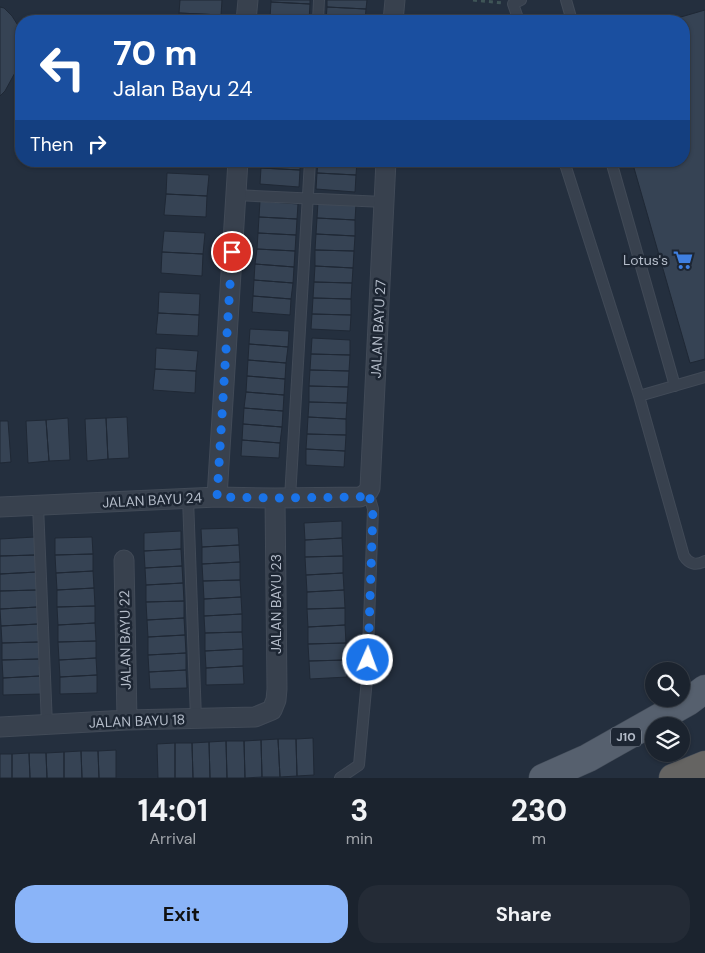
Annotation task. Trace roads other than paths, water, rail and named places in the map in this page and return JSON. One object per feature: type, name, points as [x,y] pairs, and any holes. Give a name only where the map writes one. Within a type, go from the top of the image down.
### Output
[{"type":"main road","name":"J10","points":[[543,778],[588,758],[689,701],[705,689]]},
{"type":"street","points":[[247,15],[248,0]]},
{"type":"street","points":[[393,15],[394,0]]},
{"type":"street","points":[[217,497],[237,167]]},
{"type":"street","name":"JALAN BAYU 27","points":[[366,494],[370,488],[386,167]]},
{"type":"street","name":"JALAN BAYU 24","points":[[0,507],[217,497],[360,497],[366,494]]},
{"type":"street","name":"JALAN BAYU 23","points":[[272,710],[276,700],[282,498]]},
{"type":"street","name":"JALAN BAYU 22","points":[[124,560],[127,720]]},
{"type":"street","name":"JALAN BAYU 18","points":[[0,728],[127,720],[255,717],[272,710]]},
{"type":"lane","points":[[318,15],[319,0]]},
{"type":"lane","points":[[566,0],[570,15]]},
{"type":"lane","points":[[517,2],[518,15]]},
{"type":"lane","points":[[282,498],[310,167]]},
{"type":"lane","points":[[566,167],[639,396],[684,556],[692,563],[697,564],[705,561]]},
{"type":"lane","points":[[613,167],[675,386]]},
{"type":"lane","points":[[235,196],[384,202]]},
{"type":"lane","points":[[639,396],[705,377]]},
{"type":"lane","points":[[340,778],[359,765],[367,679],[373,509],[366,494]]},
{"type":"lane","points":[[188,498],[196,718]]},
{"type":"lane","points":[[38,505],[46,725]]},
{"type":"place","name":"Lotus's","points":[[683,260]]}]
